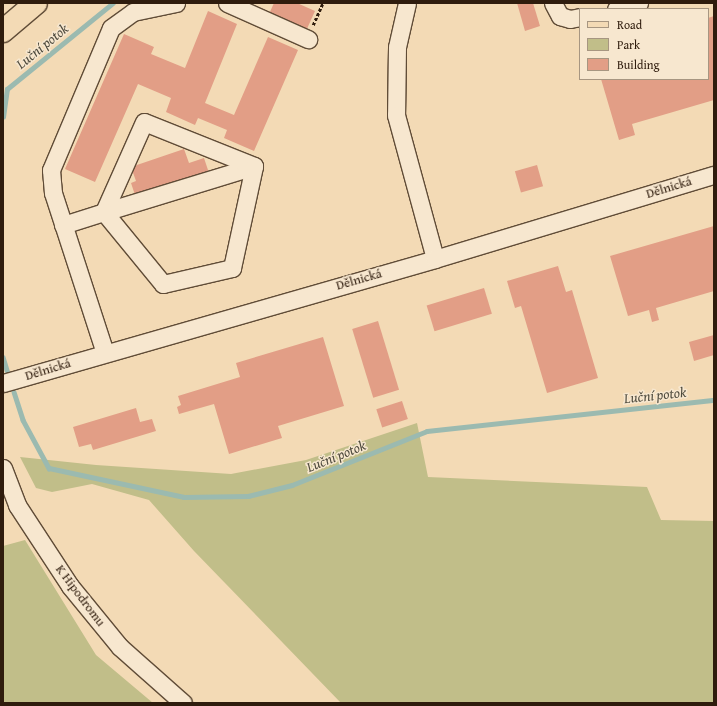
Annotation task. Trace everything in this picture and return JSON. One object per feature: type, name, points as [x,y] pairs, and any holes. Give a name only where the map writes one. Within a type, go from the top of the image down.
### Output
[{"type":"main road","points":[[3,31],[36,3]]},
{"type":"street","points":[[105,353],[53,193],[51,170],[111,28],[133,12],[176,3]]},
{"type":"street","points":[[227,3],[308,39]]},
{"type":"street","points":[[407,3],[397,47],[396,115],[435,259]]},
{"type":"street","points":[[553,3],[560,16],[570,19],[579,17]]},
{"type":"street","points":[[620,8],[639,3]]},
{"type":"street","points":[[104,212],[144,122],[254,166]]},
{"type":"street","points":[[64,225],[254,166]]},
{"type":"street","points":[[104,212],[163,284],[232,268],[254,166]]},
{"type":"street","name":"Dělnická","points":[[3,383],[435,259],[714,174]]},
{"type":"street","name":"K Hipodromu","points":[[3,468],[17,505],[70,586],[120,647],[184,703]]},
{"type":"path","points":[[308,39],[323,3]]},
{"type":"green space","points":[[417,423],[428,477],[647,487],[661,520],[714,521],[714,703],[341,703],[194,551],[149,500],[92,484],[52,492],[36,488],[20,457],[96,465],[231,474],[306,460]]},
{"type":"green space","points":[[25,540],[96,655],[153,703],[3,703],[3,546]]},
{"type":"building","points":[[274,3],[297,3],[315,11],[306,31],[269,14]]},
{"type":"building","points":[[517,3],[533,3],[540,26],[525,31]]},
{"type":"building","points":[[208,11],[237,24],[205,103],[234,115],[268,37],[298,50],[254,151],[224,138],[227,130],[198,118],[195,125],[166,112],[171,98],[138,84],[95,182],[65,169],[124,34],[154,47],[151,54],[185,68]]},
{"type":"building","points":[[714,16],[714,100],[632,124],[635,135],[619,140],[601,80],[709,80],[709,18]]},
{"type":"building","points":[[184,149],[189,163],[204,158],[209,173],[136,198],[131,183],[136,181],[131,167]]},
{"type":"building","points":[[537,165],[543,186],[521,192],[515,171]]},
{"type":"building","points":[[714,226],[714,291],[656,308],[659,320],[652,322],[649,310],[628,316],[610,256]]},
{"type":"building","points":[[558,266],[566,292],[572,290],[598,378],[547,393],[521,306],[515,308],[507,281]]},
{"type":"building","points":[[484,288],[492,314],[435,331],[427,306]]},
{"type":"building","points":[[378,321],[399,390],[373,398],[352,329]]},
{"type":"building","points":[[714,335],[714,355],[694,361],[689,342]]},
{"type":"building","points":[[323,337],[344,406],[278,426],[282,438],[229,454],[214,404],[179,414],[177,407],[181,405],[178,396],[240,377],[236,363]]},
{"type":"building","points":[[402,401],[408,419],[382,427],[376,409]]},
{"type":"building","points":[[136,408],[140,422],[152,419],[156,431],[93,450],[91,444],[79,447],[73,427]]},
{"type":"waterway","name":"Luční potok","points":[[3,117],[7,89],[113,3]]},
{"type":"waterway","name":"Luční potok","points":[[3,357],[7,370]]},
{"type":"waterway","name":"Luční potok","points":[[14,392],[23,420],[49,468],[184,497],[248,496],[292,485],[427,431],[714,400]]}]
